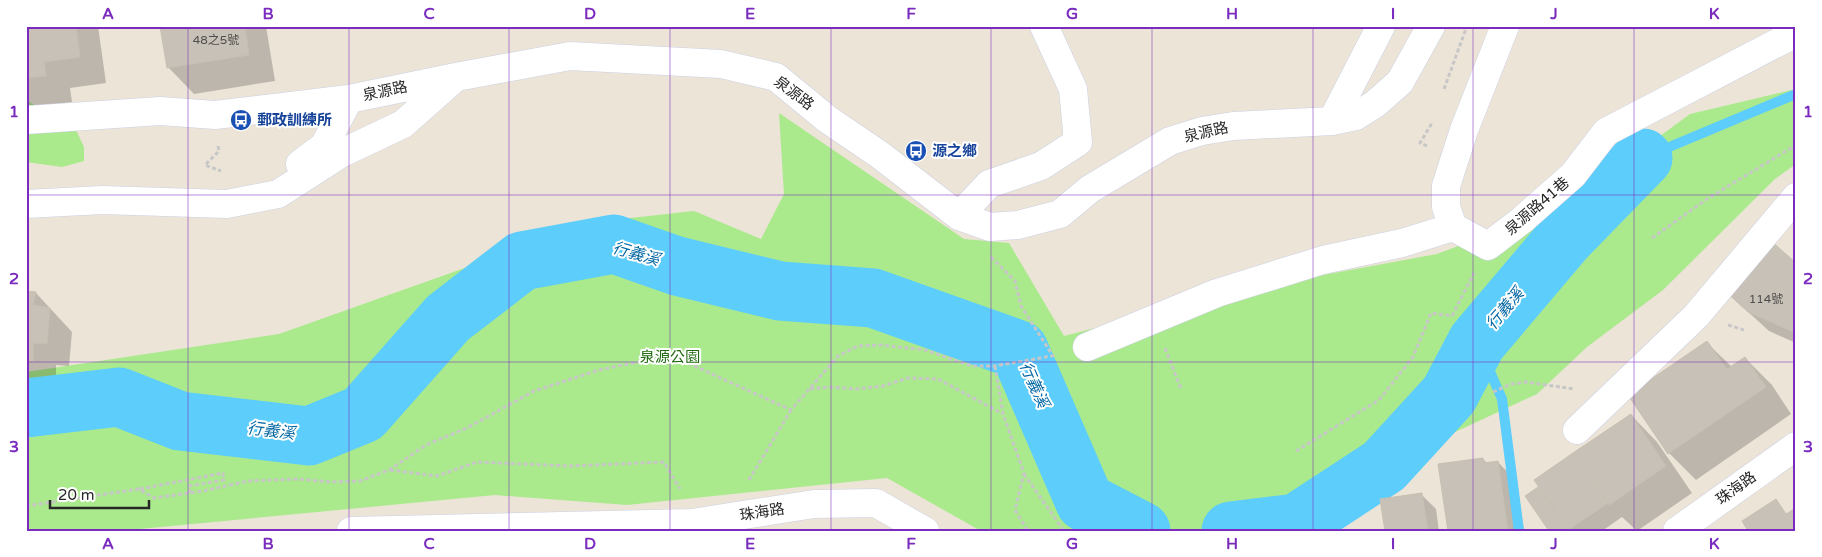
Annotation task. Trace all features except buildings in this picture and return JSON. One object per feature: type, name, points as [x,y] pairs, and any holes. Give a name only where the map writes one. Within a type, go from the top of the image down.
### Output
[{"type":"street","points":[[959,216],[989,184],[1041,166],[1078,142],[1073,89],[1044,26]]},
{"type":"street","points":[[1332,121],[1381,26]]},
{"type":"street","name":"泉源路","points":[[26,120],[160,111],[216,115],[349,99],[456,76],[570,56],[721,64],[776,77],[827,119],[880,156],[959,216],[990,227],[1018,225],[1060,214],[1090,189],[1170,141],[1202,131],[1233,126],[1332,121],[1356,116],[1375,104],[1400,82],[1431,26]]},
{"type":"street","points":[[1488,246],[1453,227],[1446,207],[1446,186],[1464,130],[1505,26]]},
{"type":"street","name":"泉源路41巷","points":[[1488,246],[1522,220],[1573,175],[1606,132],[1796,34]]},
{"type":"street","points":[[26,204],[102,200],[227,204],[278,194],[342,153],[403,124],[456,76]]},
{"type":"street","points":[[246,200],[292,170],[324,146],[349,99]]},
{"type":"street","points":[[1577,430],[1613,398],[1696,316],[1796,197]]},
{"type":"street","points":[[1087,347],[1234,287],[1323,260],[1402,243],[1453,227]]},
{"type":"street","name":"珠海路","points":[[1677,531],[1796,446]]},
{"type":"street","name":"珠海路","points":[[351,531],[693,527],[814,504],[876,503],[925,531]]},
{"type":"path","points":[[1442,96],[1467,26]]},
{"type":"path","points":[[216,115],[219,151],[205,165],[224,172]]},
{"type":"path","points":[[1652,238],[1707,199],[1796,145]]},
{"type":"path","points":[[749,480],[791,410],[838,356],[858,346],[881,345],[925,350],[972,366],[995,366],[1053,356],[1021,306],[1015,281],[991,258],[990,227]]},
{"type":"path","points":[[1296,451],[1378,400],[1413,357],[1431,313],[1452,316],[1488,246]]},
{"type":"path","points":[[1154,319],[1180,389]]},
{"type":"path","points":[[139,489],[154,498],[248,481],[297,479],[331,482],[360,481],[389,470],[426,445],[467,428],[534,391],[599,370],[643,360],[680,359],[791,410]]},
{"type":"path","points":[[995,366],[1003,414],[1024,473],[1064,531]]},
{"type":"path","points":[[809,389],[829,387],[856,389],[883,386],[908,378],[938,379],[1003,414]]},
{"type":"path","points":[[1493,392],[1512,384],[1526,382],[1558,385],[1613,398]]},
{"type":"path","points":[[389,470],[437,476],[477,462],[570,466],[664,462],[680,489]]},
{"type":"path","points":[[26,506],[112,494],[223,473],[224,480],[189,486],[190,493]]},
{"type":"path","points":[[1024,473],[1015,510],[1026,528],[1030,531]]},
{"type":"green space","name":"泉源公園","points":[[1796,89],[1796,164],[1775,179],[1663,290],[1587,347],[1537,394],[1363,475],[1299,531],[981,531],[887,478],[627,505],[495,495],[119,531],[26,531],[26,372],[279,334],[594,222],[694,211],[761,239],[784,194],[779,113],[964,239],[1009,243],[1064,336],[1247,289],[1437,254],[1566,205],[1690,114]]},
{"type":"green space","points":[[26,100],[76,130],[84,147],[84,161],[62,167],[26,162]]},
{"type":"waterway","name":"行義溪","points":[[1643,158],[1796,94]]},
{"type":"waterway","name":"行義溪","points":[[1231,531],[1297,523],[1384,466],[1449,395],[1477,342],[1565,238],[1643,158]]},
{"type":"waterway","name":"行義溪","points":[[26,408],[119,397],[180,421],[309,436],[363,414],[448,318],[522,261],[614,244],[677,266],[780,291],[873,298],[1019,350],[1085,502],[1141,531]]},
{"type":"waterway","points":[[1477,342],[1502,399],[1519,531]]},
{"type":"place","name":"郵政訓練所","points":[[241,120]]},
{"type":"place","name":"源之鄉","points":[[916,151]]}]
